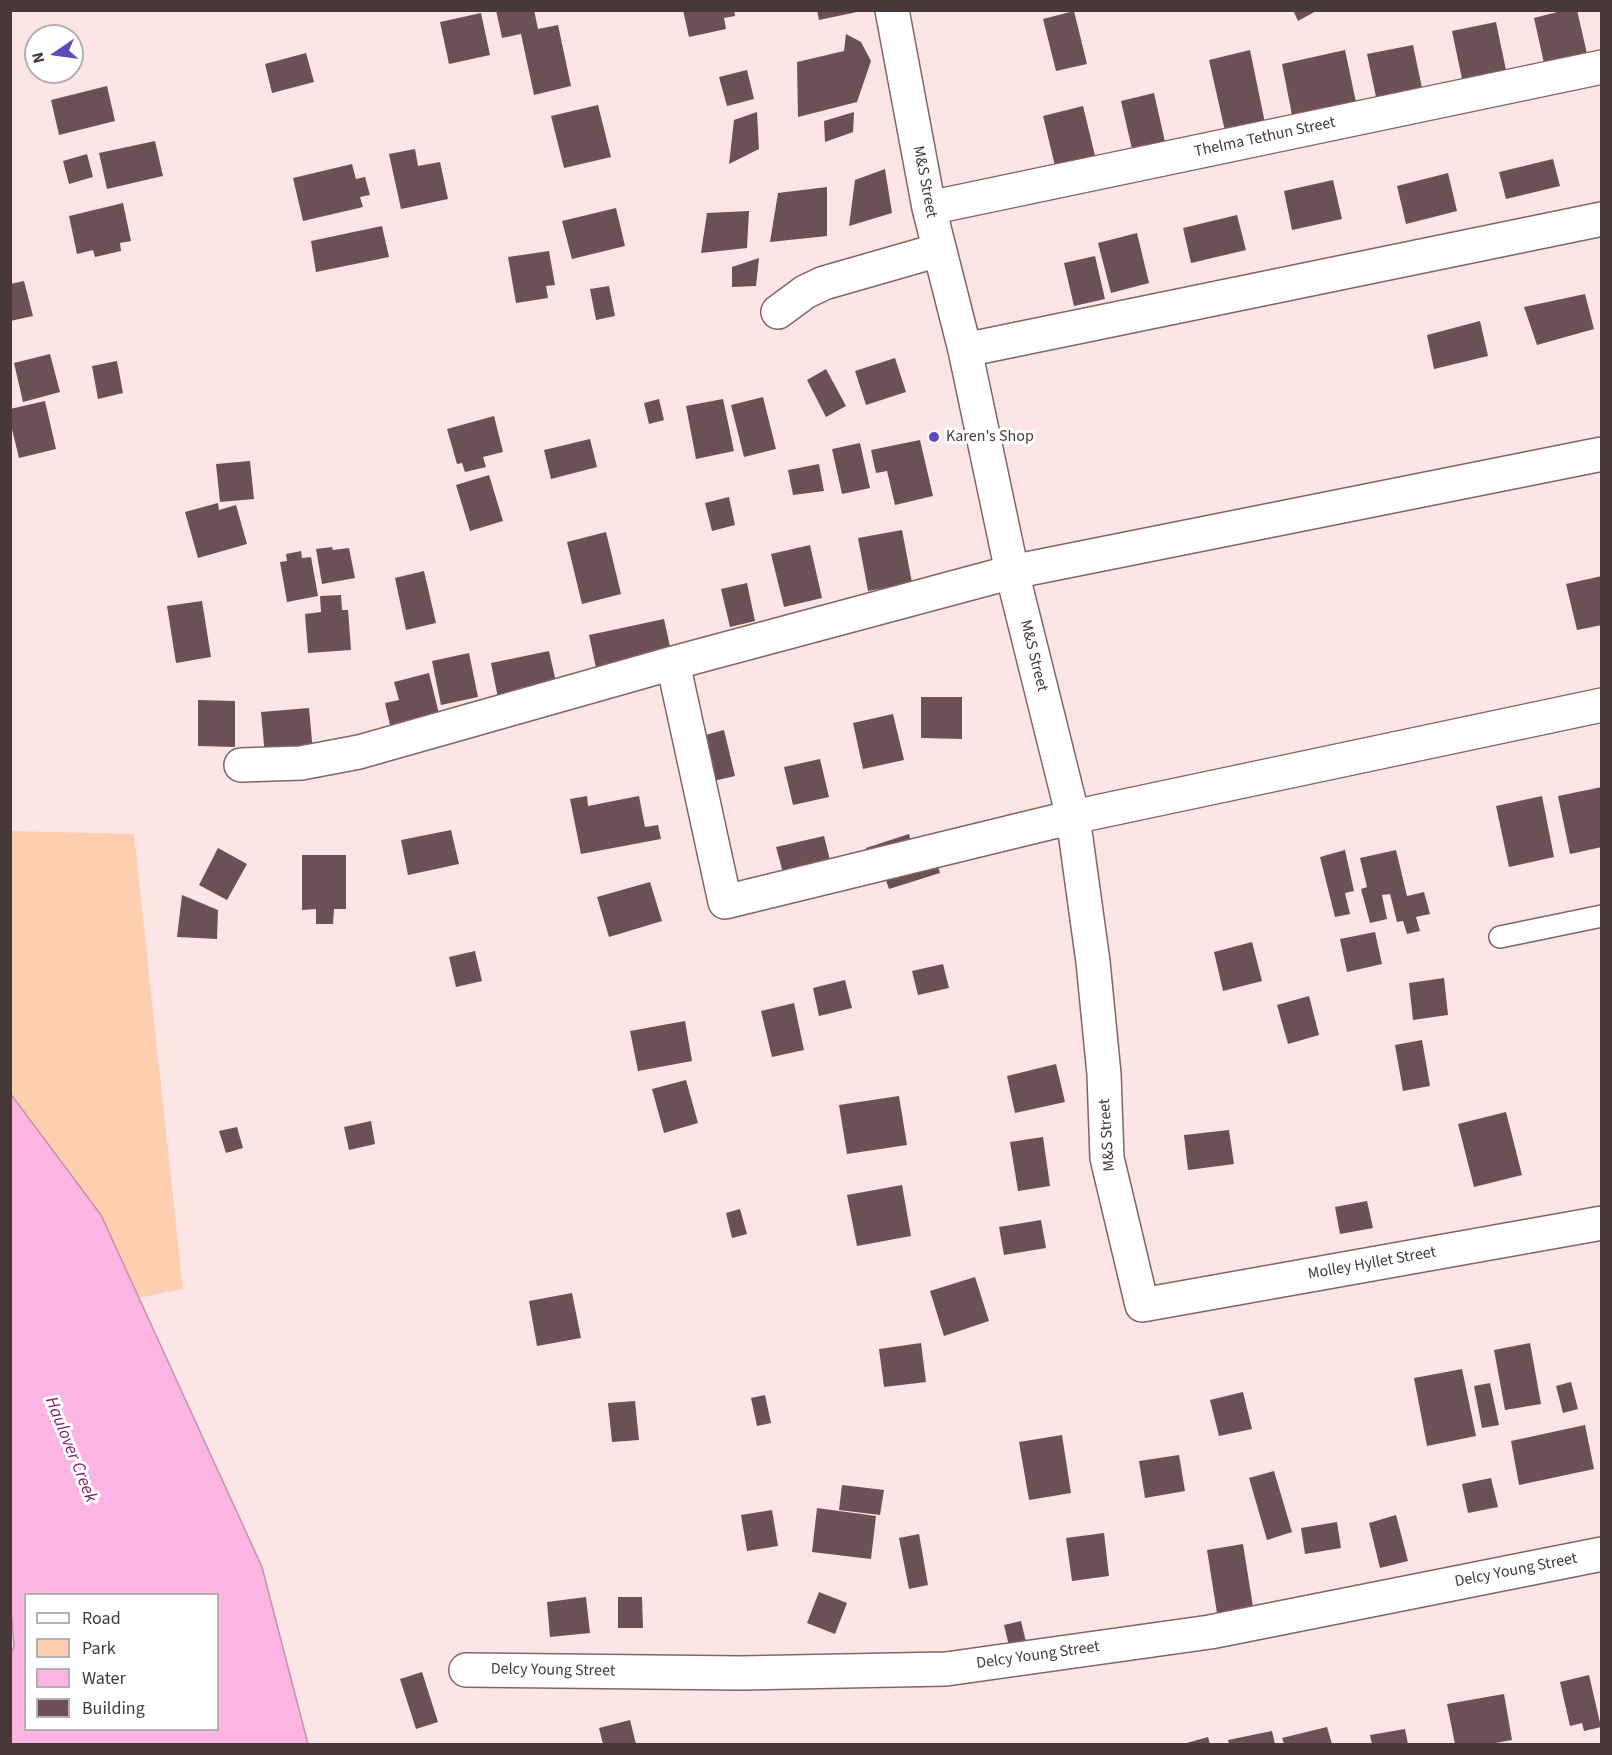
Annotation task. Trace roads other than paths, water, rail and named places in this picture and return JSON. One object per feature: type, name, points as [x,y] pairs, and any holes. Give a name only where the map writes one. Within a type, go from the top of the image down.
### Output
[{"type":"street","name":"M&S Street","points":[[892,10],[929,208],[965,350],[1012,572],[1073,817],[1093,962],[1104,1074],[1107,1158],[1142,1305]]},
{"type":"street","name":"Thelma Tethun Street","points":[[929,208],[1602,67]]},
{"type":"street","points":[[965,350],[1602,219]]},
{"type":"street","points":[[778,312],[805,292],[824,283],[939,250]]},
{"type":"street","points":[[241,765],[301,763],[359,752],[672,663],[1012,572],[1602,454]]},
{"type":"street","points":[[672,663],[725,902],[1073,817],[1602,705]]},
{"type":"street","name":"Molley Hyllet Street","points":[[1142,1305],[1602,1223]]},
{"type":"street","name":"Delcy Young Street","points":[[466,1670],[741,1673],[946,1669],[1210,1632],[1602,1554]]},
{"type":"lane","points":[[1500,937],[1602,916]]},
{"type":"water","name":"Haulover Creek","points":[[10,1093],[101,1215],[262,1567],[308,1744],[11,1744],[10,1655],[14,1646],[10,1597]]},
{"type":"place","name":"Karen's Shop","points":[[934,437]]}]
